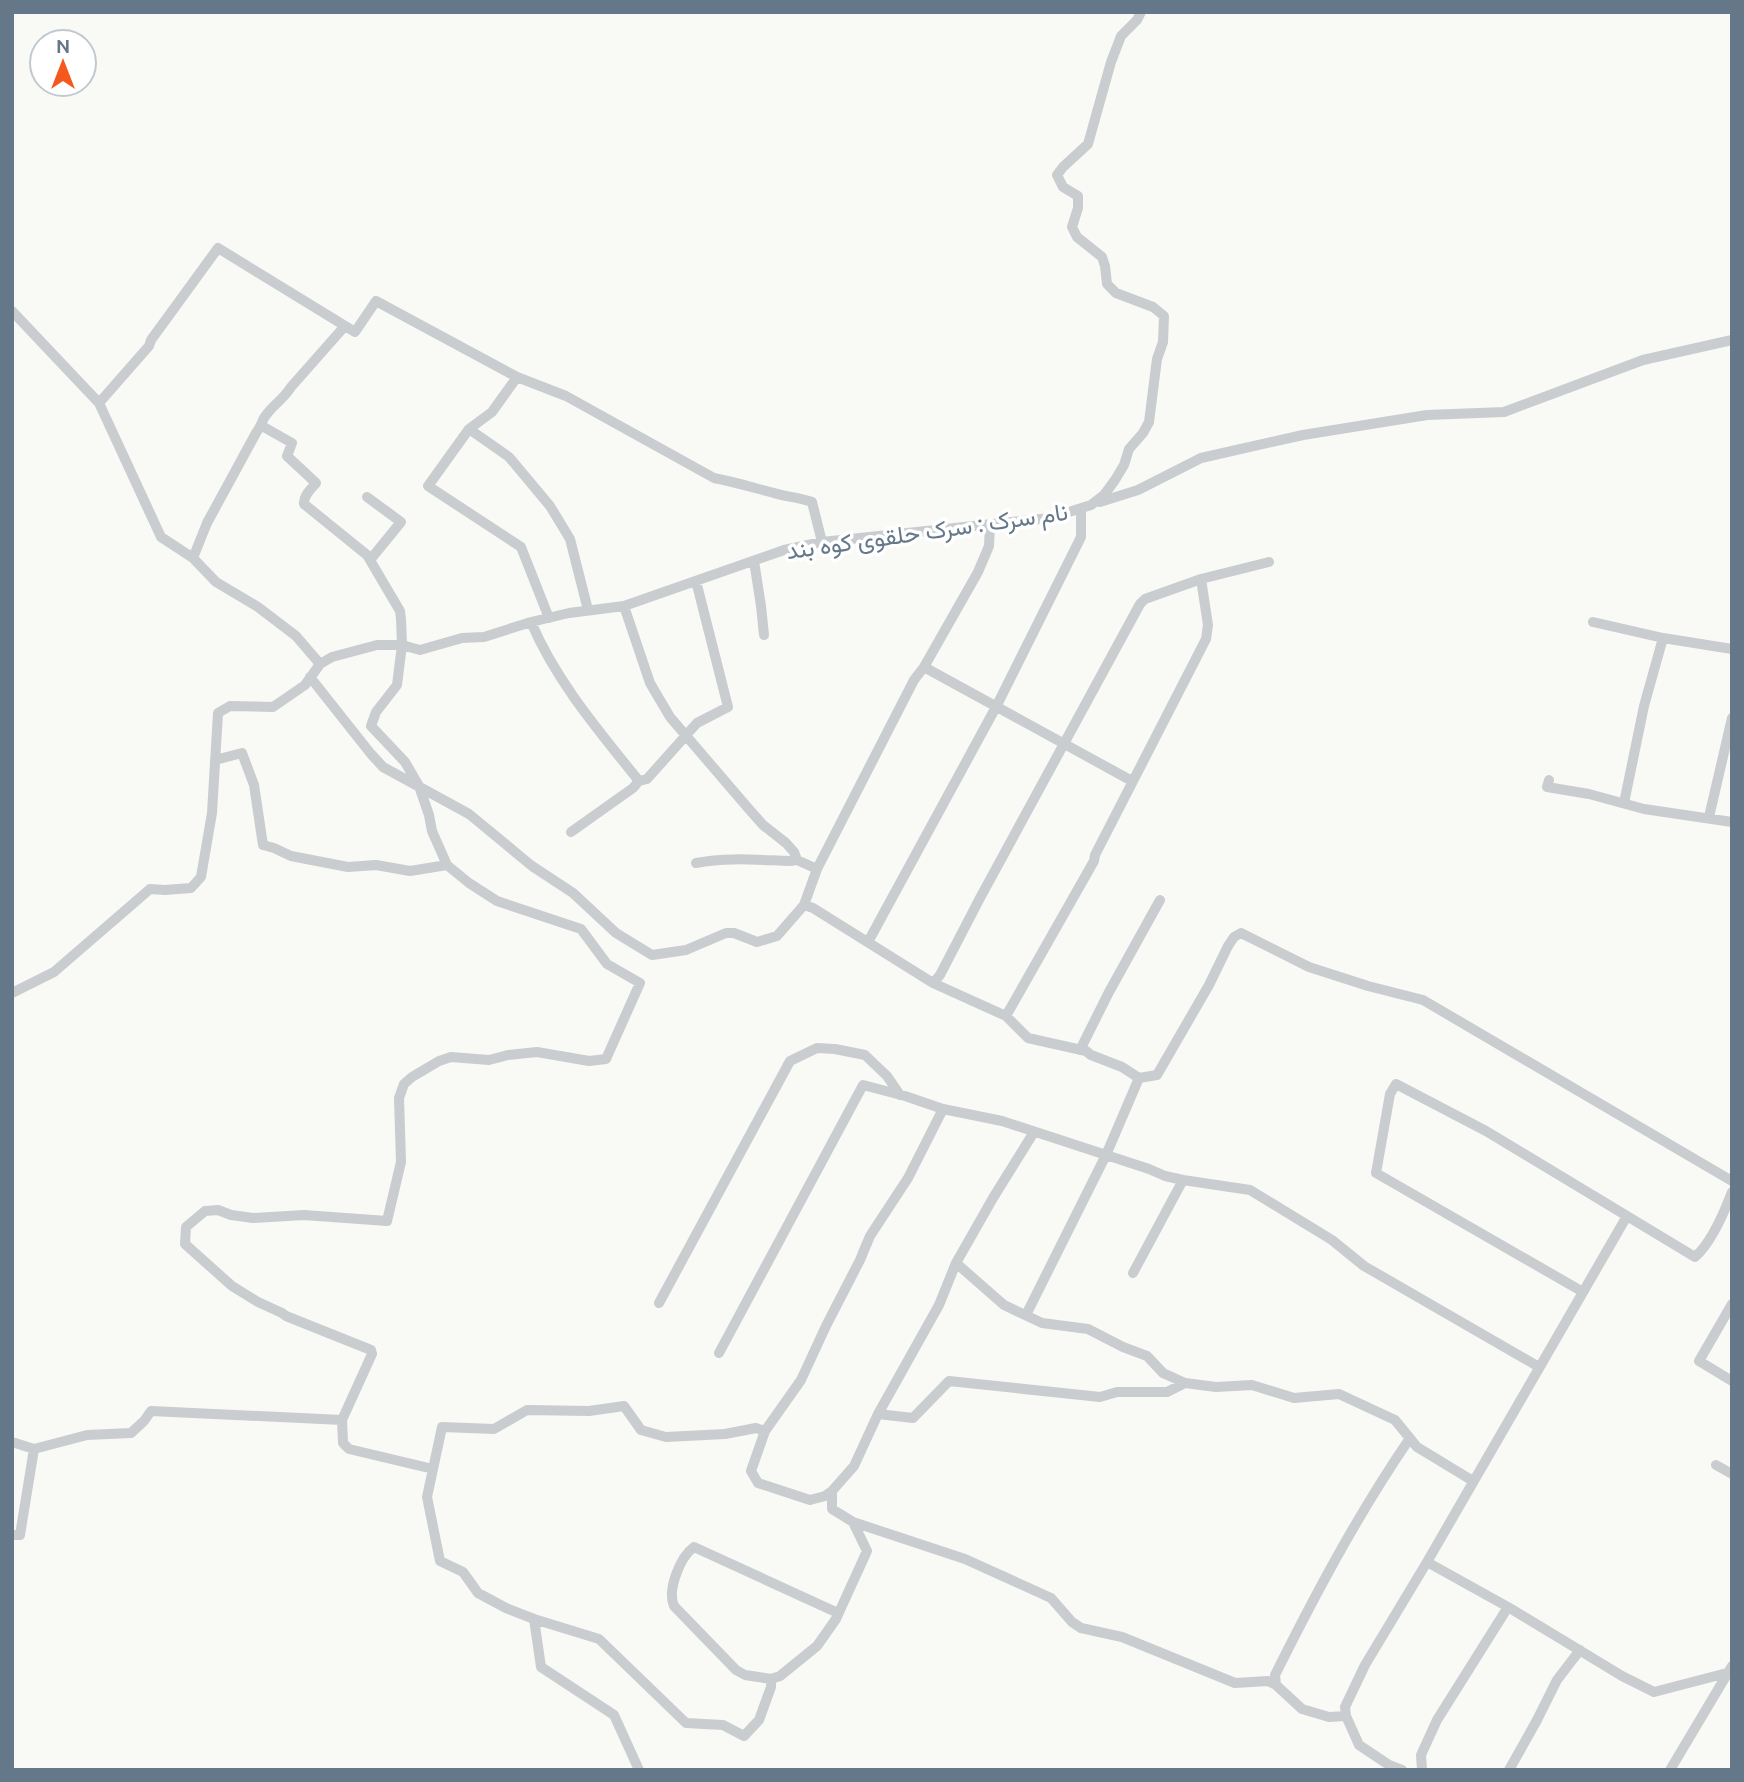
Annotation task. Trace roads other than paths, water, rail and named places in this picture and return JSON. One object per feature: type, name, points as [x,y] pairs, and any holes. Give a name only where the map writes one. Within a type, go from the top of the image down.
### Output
[{"type":"street","name":"نام سرک : سرک حلقوی کوه بند","points":[[320,663],[332,657],[377,645],[402,645],[420,650],[462,638],[484,637],[549,618],[624,606],[784,550],[822,542],[1050,518],[1086,507],[1104,495],[1125,464],[1129,449],[1149,422],[1157,359],[1163,342],[1164,316],[1153,307],[1116,293],[1107,284],[1102,257],[1077,237],[1072,228],[1078,208],[1078,196],[1063,187],[1057,175],[1088,144],[1121,36],[1141,12]]},
{"type":"street","points":[[99,402],[149,346],[218,248],[355,332],[376,301],[517,377],[566,396],[714,478],[811,502],[822,542]]},
{"type":"street","points":[[12,311],[99,402],[161,537],[193,558],[216,583],[258,607],[296,636],[320,663],[305,685],[273,707],[230,706],[218,713],[212,813],[201,877],[191,888],[150,889],[54,972],[12,993]]},
{"type":"street","points":[[193,558],[207,523],[264,418],[344,327]]},
{"type":"street","points":[[867,942],[996,707],[1081,537],[1086,507],[1138,490],[1201,458],[1303,435],[1427,415],[1504,412],[1643,360],[1732,340]]},
{"type":"street","points":[[517,377],[492,412],[469,429],[428,486],[521,547],[549,618]]},
{"type":"street","points":[[262,426],[292,443],[287,456],[316,483],[307,493],[304,504],[367,555],[400,611],[402,645],[397,685],[376,712],[371,726],[405,762],[419,786],[432,831],[447,865],[497,901],[581,929],[607,964],[640,983],[606,1059],[589,1061],[537,1052],[489,1060],[451,1057],[439,1061],[404,1084],[399,1098],[401,1162],[387,1221],[304,1215],[253,1218],[218,1210],[205,1211],[186,1227],[185,1244],[232,1286],[286,1317],[372,1350],[342,1420],[343,1443],[349,1449],[433,1469]]},
{"type":"street","points":[[469,429],[509,457],[550,506],[570,539],[588,610]]},
{"type":"street","points":[[367,497],[401,522],[370,561]]},
{"type":"street","points":[[310,677],[383,767],[469,814],[532,866],[573,893],[616,933],[652,955],[686,950],[726,933],[734,933],[757,942],[777,936],[804,905],[817,869],[914,680],[925,667],[978,572],[989,546],[990,526]]},
{"type":"street","points":[[754,561],[764,635]]},
{"type":"street","points":[[933,983],[940,975],[1140,604],[1145,598],[1201,579],[1269,562]]},
{"type":"street","points":[[1006,1016],[1094,861],[1206,639],[1208,625],[1201,579]]},
{"type":"street","points":[[571,832],[639,782],[647,779],[698,723],[728,707],[696,581]]},
{"type":"street","points":[[624,606],[650,683],[670,717],[763,825],[794,852],[797,860]]},
{"type":"street","points":[[531,622],[541,646],[575,699],[639,782]]},
{"type":"street","points":[[1593,622],[1663,638],[1732,649]]},
{"type":"street","points":[[1624,803],[1644,706],[1663,638]]},
{"type":"street","points":[[925,667],[1132,782]]},
{"type":"street","points":[[1709,817],[1732,718]]},
{"type":"street","points":[[215,760],[242,753],[254,785],[263,845],[291,856],[348,867],[376,865],[410,871],[447,865]]},
{"type":"street","points":[[1549,780],[1546,788],[1589,794],[1624,803],[1626,806],[1732,822]]},
{"type":"street","points":[[696,863],[708,860],[797,860],[817,869]]},
{"type":"street","points":[[1080,1049],[1160,900]]},
{"type":"street","points":[[804,905],[933,983],[1006,1016],[1028,1038],[1080,1049],[1122,1067],[1139,1078],[1157,1074],[1209,985],[1228,946],[1234,937],[1241,933],[1309,967],[1423,1000],[1732,1181]]},
{"type":"street","points":[[659,1303],[790,1061],[817,1048],[865,1055],[887,1076],[900,1095]]},
{"type":"street","points":[[1026,1315],[1106,1155],[1139,1078]]},
{"type":"street","points":[[1583,1292],[1376,1173],[1390,1094],[1396,1084],[1486,1131],[1695,1257],[1705,1246],[1732,1192]]},
{"type":"street","points":[[719,1353],[863,1085],[943,1109],[1002,1121],[1149,1168],[1165,1176],[1250,1189],[1332,1240],[1364,1266],[1539,1367]]},
{"type":"street","points":[[943,1109],[908,1178],[870,1236],[801,1380],[765,1431],[751,1471],[758,1483],[810,1500],[832,1491],[854,1466],[878,1414],[939,1305],[956,1263],[1034,1132]]},
{"type":"street","points":[[1133,1273],[1183,1180]]},
{"type":"street","points":[[1402,1770],[1389,1765],[1359,1745],[1346,1716],[1345,1707],[1365,1665],[1627,1216]]},
{"type":"street","points":[[956,1263],[1004,1305],[1042,1323],[1088,1329],[1123,1348],[1147,1356],[1163,1373],[1185,1383],[1216,1387],[1252,1385],[1294,1398],[1339,1394],[1395,1420],[1417,1447],[1473,1481]]},
{"type":"street","points":[[1732,1304],[1699,1361],[1732,1381]]},
{"type":"street","points":[[878,1414],[913,1418],[949,1381],[1100,1396],[1117,1392],[1167,1392],[1185,1383]]},
{"type":"street","points":[[765,1431],[756,1428],[725,1434],[666,1437],[641,1430],[624,1406],[589,1411],[527,1410],[494,1429],[442,1427],[427,1497],[440,1560],[463,1572],[478,1593],[506,1608],[599,1639],[686,1723],[723,1726],[744,1735],[759,1720],[771,1687],[771,1679]]},
{"type":"street","points":[[12,1442],[34,1449],[87,1435],[131,1433],[151,1411],[342,1420]]},
{"type":"street","points":[[1276,1685],[1275,1675],[1315,1594],[1363,1509],[1410,1438]]},
{"type":"street","points":[[12,1535],[20,1535],[34,1449]]},
{"type":"street","points":[[1716,1465],[1732,1474]]},
{"type":"street","points":[[832,1491],[832,1509],[853,1522],[965,1559],[1052,1598],[1072,1622],[1081,1628],[1122,1637],[1235,1683],[1268,1681],[1302,1709],[1329,1717],[1346,1716]]},
{"type":"street","points":[[838,1613],[694,1547],[689,1550],[678,1568],[671,1590],[674,1606],[736,1670],[745,1675],[771,1679],[780,1676],[817,1646],[836,1619],[867,1551],[853,1522]]},
{"type":"street","points":[[1427,1562],[1654,1692],[1730,1669]]},
{"type":"street","points":[[1422,1770],[1421,1755],[1437,1720],[1508,1607]]},
{"type":"street","points":[[534,1619],[541,1667],[614,1715],[639,1770]]},
{"type":"street","points":[[1509,1770],[1557,1680],[1580,1650]]},
{"type":"street","points":[[1670,1770],[1730,1669]]}]
